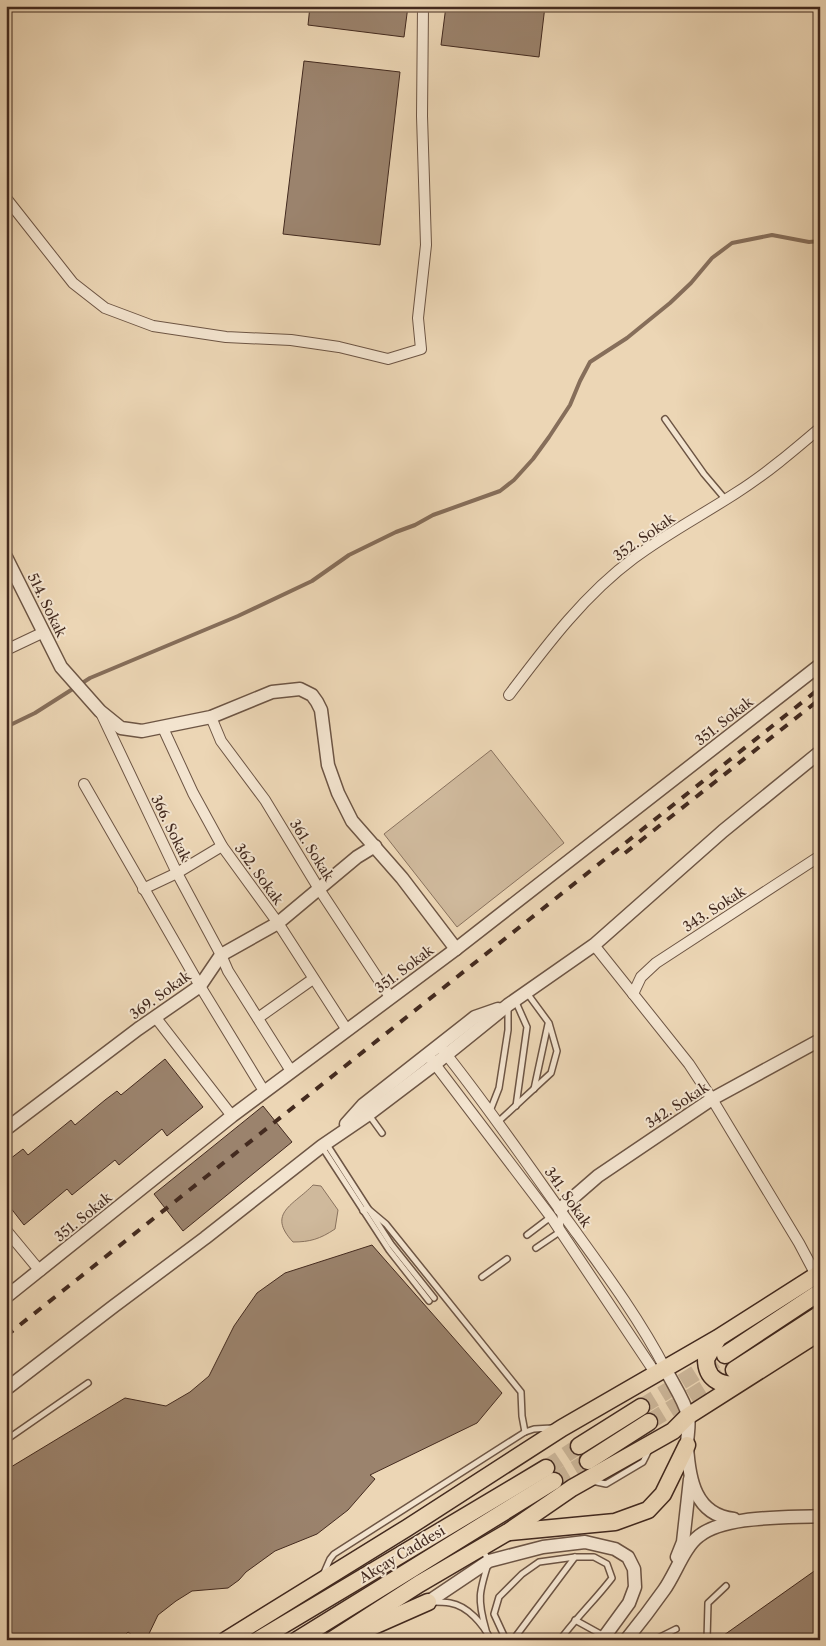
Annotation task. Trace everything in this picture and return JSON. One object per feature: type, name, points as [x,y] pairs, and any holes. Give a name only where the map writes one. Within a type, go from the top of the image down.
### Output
[{"type":"highway","points":[[226,1640],[407,1528],[562,1428],[718,1338],[818,1274]]},
{"type":"highway","points":[[725,1355],[820,1292]]},
{"type":"highway","points":[[332,1640],[419,1584],[485,1554],[508,1532],[586,1480],[673,1430],[736,1377],[820,1314]]},
{"type":"highway","points":[[718,1338],[706,1358],[708,1373],[712,1378],[723,1384],[820,1332]]},
{"type":"highway","points":[[579,1446],[641,1407]]},
{"type":"highway","points":[[588,1460],[649,1422]]},
{"type":"highway","points":[[508,1532],[615,1522],[648,1510],[663,1494],[687,1445]]},
{"type":"highway","name":"Akçay Caddesi","points":[[258,1640],[550,1474],[297,1640]]},
{"type":"highway","points":[[342,1640],[428,1602]]},
{"type":"street","points":[[6,198],[73,283],[105,308],[153,326],[226,337],[292,340],[339,347],[388,360],[422,349],[418,318],[426,245],[422,116],[423,6]]},
{"type":"street","name":"352. Sokak","points":[[508,695],[589,598],[633,558],[726,500],[781,462],[820,428]]},
{"type":"street","name":"514. Sokak","points":[[6,557],[61,667],[100,711],[121,728],[142,731],[211,717],[272,692],[300,689],[312,695],[320,710],[328,765],[338,793],[352,821],[402,878],[456,949]]},
{"type":"street","points":[[6,650],[44,632]]},
{"type":"street","name":"351. Sokak","points":[[6,1297],[232,1116],[456,949],[820,665]]},
{"type":"street","name":"366. Sokak","points":[[100,711],[177,873],[228,971],[291,1071]]},
{"type":"street","name":"361. Sokak","points":[[211,717],[222,741],[265,800],[390,997]]},
{"type":"street","name":"362. Sokak","points":[[163,728],[193,792],[222,846],[278,923],[347,1030]]},
{"type":"street","points":[[6,1389],[328,1142],[369,1114],[442,1050],[594,945],[723,831],[820,752]]},
{"type":"street","points":[[84,784],[143,889],[264,1092]]},
{"type":"street","points":[[143,889],[177,873],[222,846]]},
{"type":"street","name":"369. Sokak","points":[[6,1129],[138,1029],[200,986],[221,955],[278,923],[357,857],[375,846]]},
{"type":"street","name":"343. Sokak","points":[[633,994],[641,977],[656,963],[820,856]]},
{"type":"street","points":[[594,945],[689,1064],[818,1274]]},
{"type":"street","points":[[258,1018],[313,979]]},
{"type":"street","points":[[156,1018],[232,1116]]},
{"type":"street","name":"342. Sokak","points":[[556,1213],[598,1176],[712,1099],[820,1040]]},
{"type":"street","name":"341. Sokak","points":[[442,1050],[498,1122],[556,1213],[561,1231],[661,1372]]},
{"type":"street","points":[[328,1142],[362,1104],[431,1060]]},
{"type":"street","name":"341. Sokak","points":[[431,1060],[556,1213],[648,1335],[661,1372]]},
{"type":"street","points":[[6,1230],[40,1271]]},
{"type":"street","points":[[661,1372],[688,1416],[687,1445],[690,1479],[683,1542],[664,1590]]},
{"type":"street","points":[[690,1479],[702,1504],[720,1518],[746,1520],[820,1516]]},
{"type":"street","points":[[626,1640],[664,1590],[686,1552],[698,1536],[715,1526],[746,1520]]},
{"type":"street","points":[[428,1602],[485,1554],[585,1542],[615,1549],[628,1557],[634,1569],[635,1587],[629,1603],[603,1638]]},
{"type":"lane","points":[[665,420],[704,474],[726,500]]},
{"type":"lane","points":[[498,1122],[551,1073],[557,1051],[549,1023],[527,992]]},
{"type":"lane","points":[[512,1002],[527,1028],[516,1106]]},
{"type":"lane","points":[[490,1111],[499,1088],[512,1002]]},
{"type":"lane","points":[[534,1090],[549,1023]]},
{"type":"lane","points":[[369,1114],[382,1134]]},
{"type":"lane","points":[[328,1142],[389,1250],[432,1300]]},
{"type":"lane","points":[[365,1210],[386,1224],[521,1392],[525,1432]]},
{"type":"lane","points":[[527,1236],[556,1213]]},
{"type":"lane","points":[[536,1248],[561,1231]]},
{"type":"lane","points":[[482,1278],[507,1260]]},
{"type":"lane","points":[[6,1440],[88,1383]]},
{"type":"lane","points":[[321,1581],[326,1566],[334,1554],[525,1432],[534,1429],[562,1428]]},
{"type":"lane","points":[[485,1554],[480,1589],[480,1608],[491,1640]]},
{"type":"lane","points":[[513,1640],[576,1557]]},
{"type":"lane","points":[[506,1640],[494,1614],[499,1597],[522,1574],[539,1562],[576,1557],[594,1557],[607,1564],[612,1578],[560,1640]]},
{"type":"lane","points":[[706,1640],[708,1603],[726,1586]]},
{"type":"lane","points":[[428,1602],[451,1603],[470,1612],[486,1630]]},
{"type":"lane","points":[[575,1620],[603,1638]]},
{"type":"lane","points":[[654,1640],[676,1629]]},
{"type":"shaded area","points":[[491,750],[564,843],[457,927],[384,834]]},
{"type":"shaded area","points":[[313,1185],[321,1186],[338,1210],[335,1229],[315,1239],[293,1242],[285,1232],[282,1216],[291,1204]]},
{"type":"building","points":[[310,6],[408,6],[404,37],[308,25]]},
{"type":"building","points":[[446,6],[545,6],[539,57],[441,45]]},
{"type":"building","points":[[304,61],[400,72],[380,245],[283,234]]},
{"type":"building","points":[[165,1059],[203,1107],[167,1136],[162,1129],[119,1165],[115,1160],[72,1195],[67,1189],[24,1225],[6,1202],[6,1162],[23,1149],[28,1155],[71,1120],[75,1125],[117,1091],[121,1095]]},
{"type":"building","points":[[263,1106],[292,1142],[183,1231],[154,1194]]},
{"type":"building","points":[[372,1245],[502,1393],[477,1423],[370,1475],[375,1479],[348,1510],[317,1534],[275,1551],[228,1588],[192,1591],[176,1601],[158,1615],[146,1640],[139,1640],[128,1632],[120,1640],[6,1640],[6,1470],[125,1398],[166,1406],[190,1392],[209,1376],[234,1326],[257,1293],[285,1273]]},
{"type":"building","points":[[820,1567],[820,1640],[717,1640]]},
{"type":"waterway","points":[[6,727],[35,713],[90,678],[238,616],[312,581],[349,555],[433,515],[500,491],[514,480],[549,437],[570,405],[590,362],[627,338],[670,303],[691,283],[712,258],[732,243],[772,235],[809,242],[820,241]]},
{"type":"tunnel","points":[[641,1407],[725,1355]]},
{"type":"tunnel","points":[[649,1422],[734,1370]]},
{"type":"tunnel","points":[[546,1468],[579,1446]]},
{"type":"tunnel","points":[[554,1481],[588,1461]]},
{"type":"railway","points":[[6,1336],[820,688]]},
{"type":"railway","points":[[625,853],[820,699]]}]
